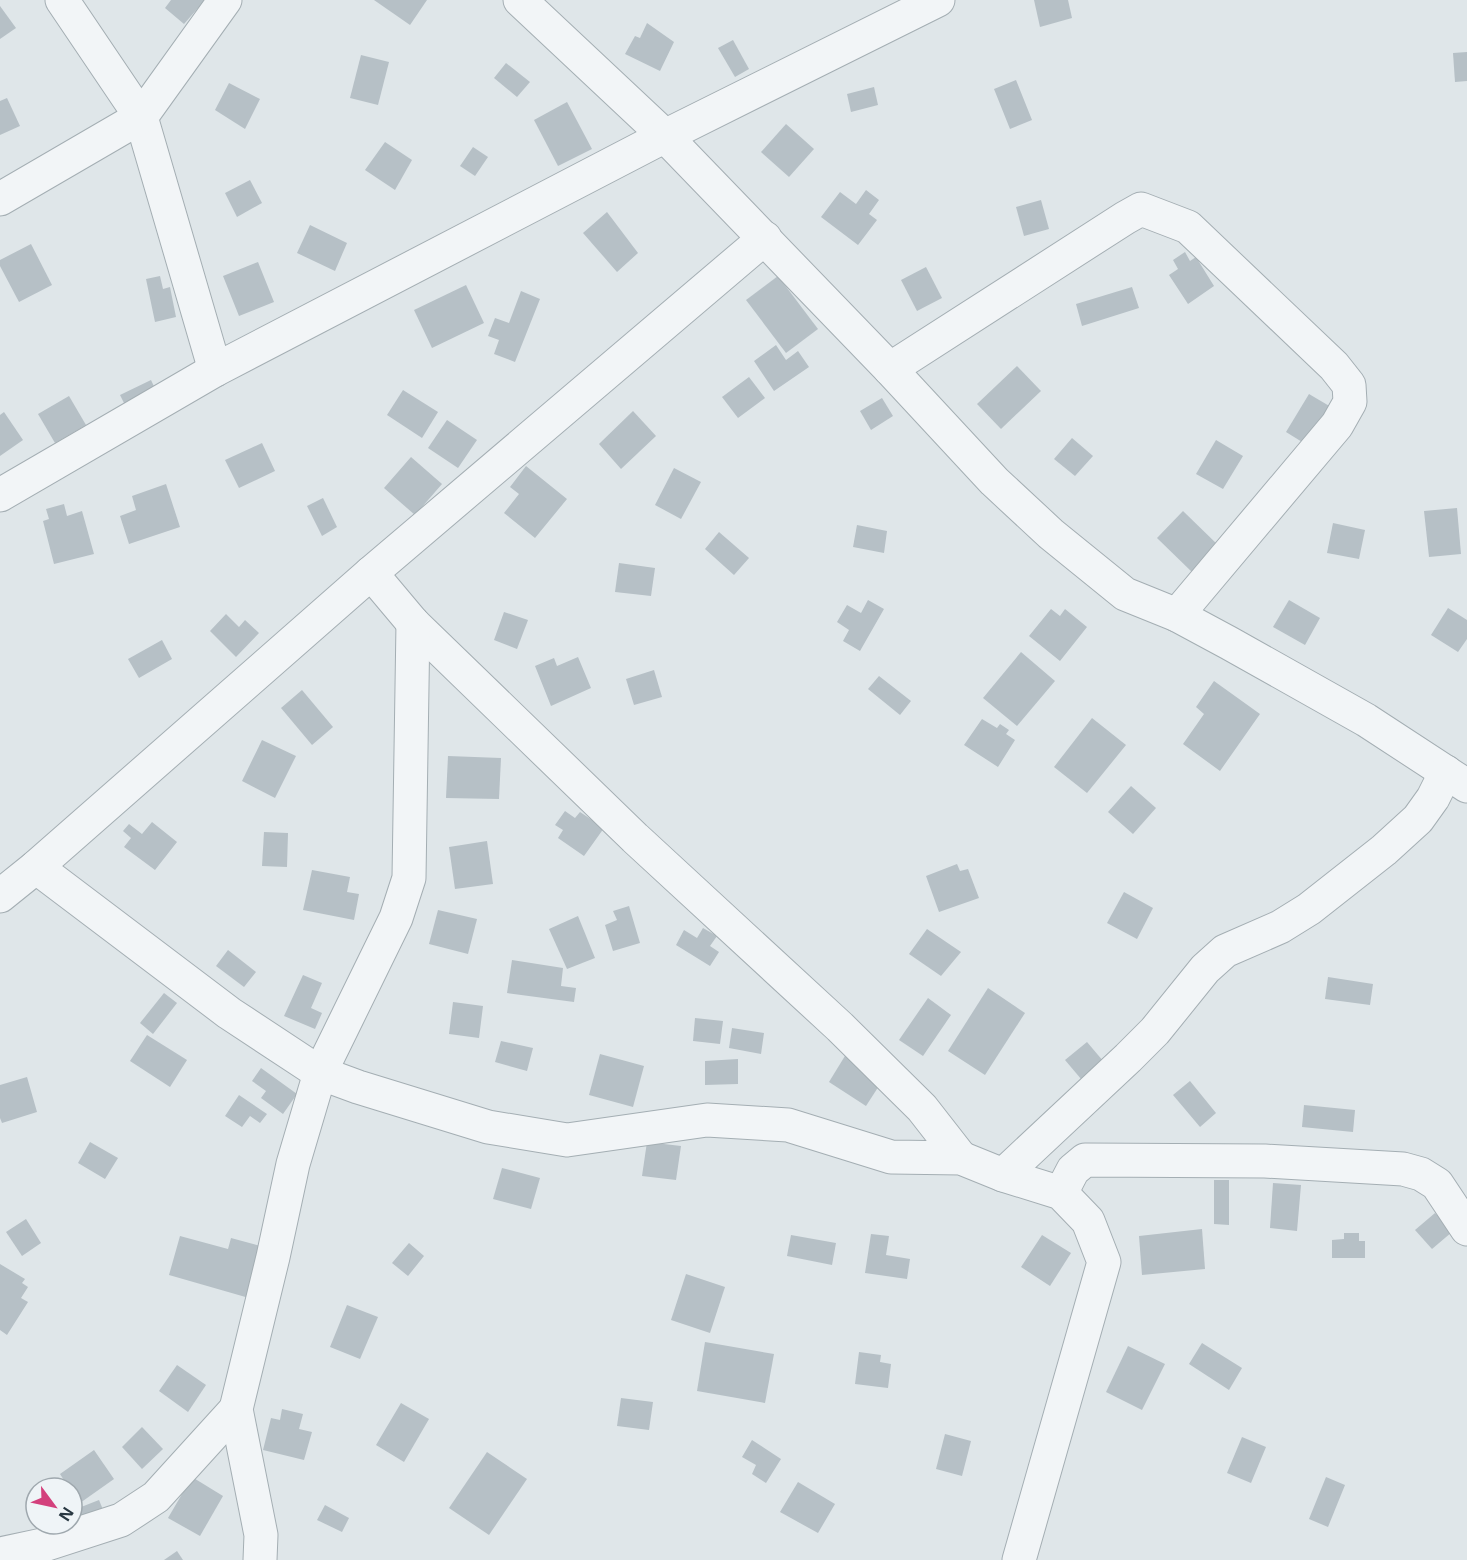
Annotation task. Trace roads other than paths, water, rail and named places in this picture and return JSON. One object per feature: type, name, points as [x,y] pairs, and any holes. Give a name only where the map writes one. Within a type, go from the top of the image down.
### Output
[{"type":"street","points":[[62,0],[141,117],[215,370]]},
{"type":"street","points":[[0,199],[141,117],[225,0]]},
{"type":"street","points":[[520,0],[665,136],[891,369],[994,480],[1051,534],[1125,594],[1178,615],[1366,720],[1456,779],[1433,798],[1418,819],[1384,850],[1309,909],[1280,927],[1225,951],[1205,969],[1135,1052],[1003,1175]]},
{"type":"street","points":[[0,495],[215,370],[665,136],[929,2]]},
{"type":"street","points":[[891,369],[1141,209],[1188,227],[1334,366],[1349,385],[1350,402],[1336,424],[1178,615]]},
{"type":"street","points":[[0,896],[371,573],[765,238]]},
{"type":"street","points":[[371,573],[413,622],[635,838],[840,1027],[922,1108],[961,1158]]},
{"type":"street","points":[[260,1560],[261,1535],[236,1409],[293,1164],[320,1073],[396,918],[409,878],[413,622]]},
{"type":"street","points":[[36,867],[229,1013],[320,1073],[358,1087],[488,1127],[567,1140],[707,1120],[788,1125],[891,1158],[961,1158],[1003,1175],[1061,1193],[1088,1221],[1104,1262],[1019,1560]]},
{"type":"street","points":[[1061,1193],[1073,1170],[1085,1160],[1265,1161],[1403,1169],[1421,1174],[1437,1184],[1467,1229]]},
{"type":"street","points":[[0,1554],[47,1544],[121,1520],[156,1497],[236,1409]]}]
